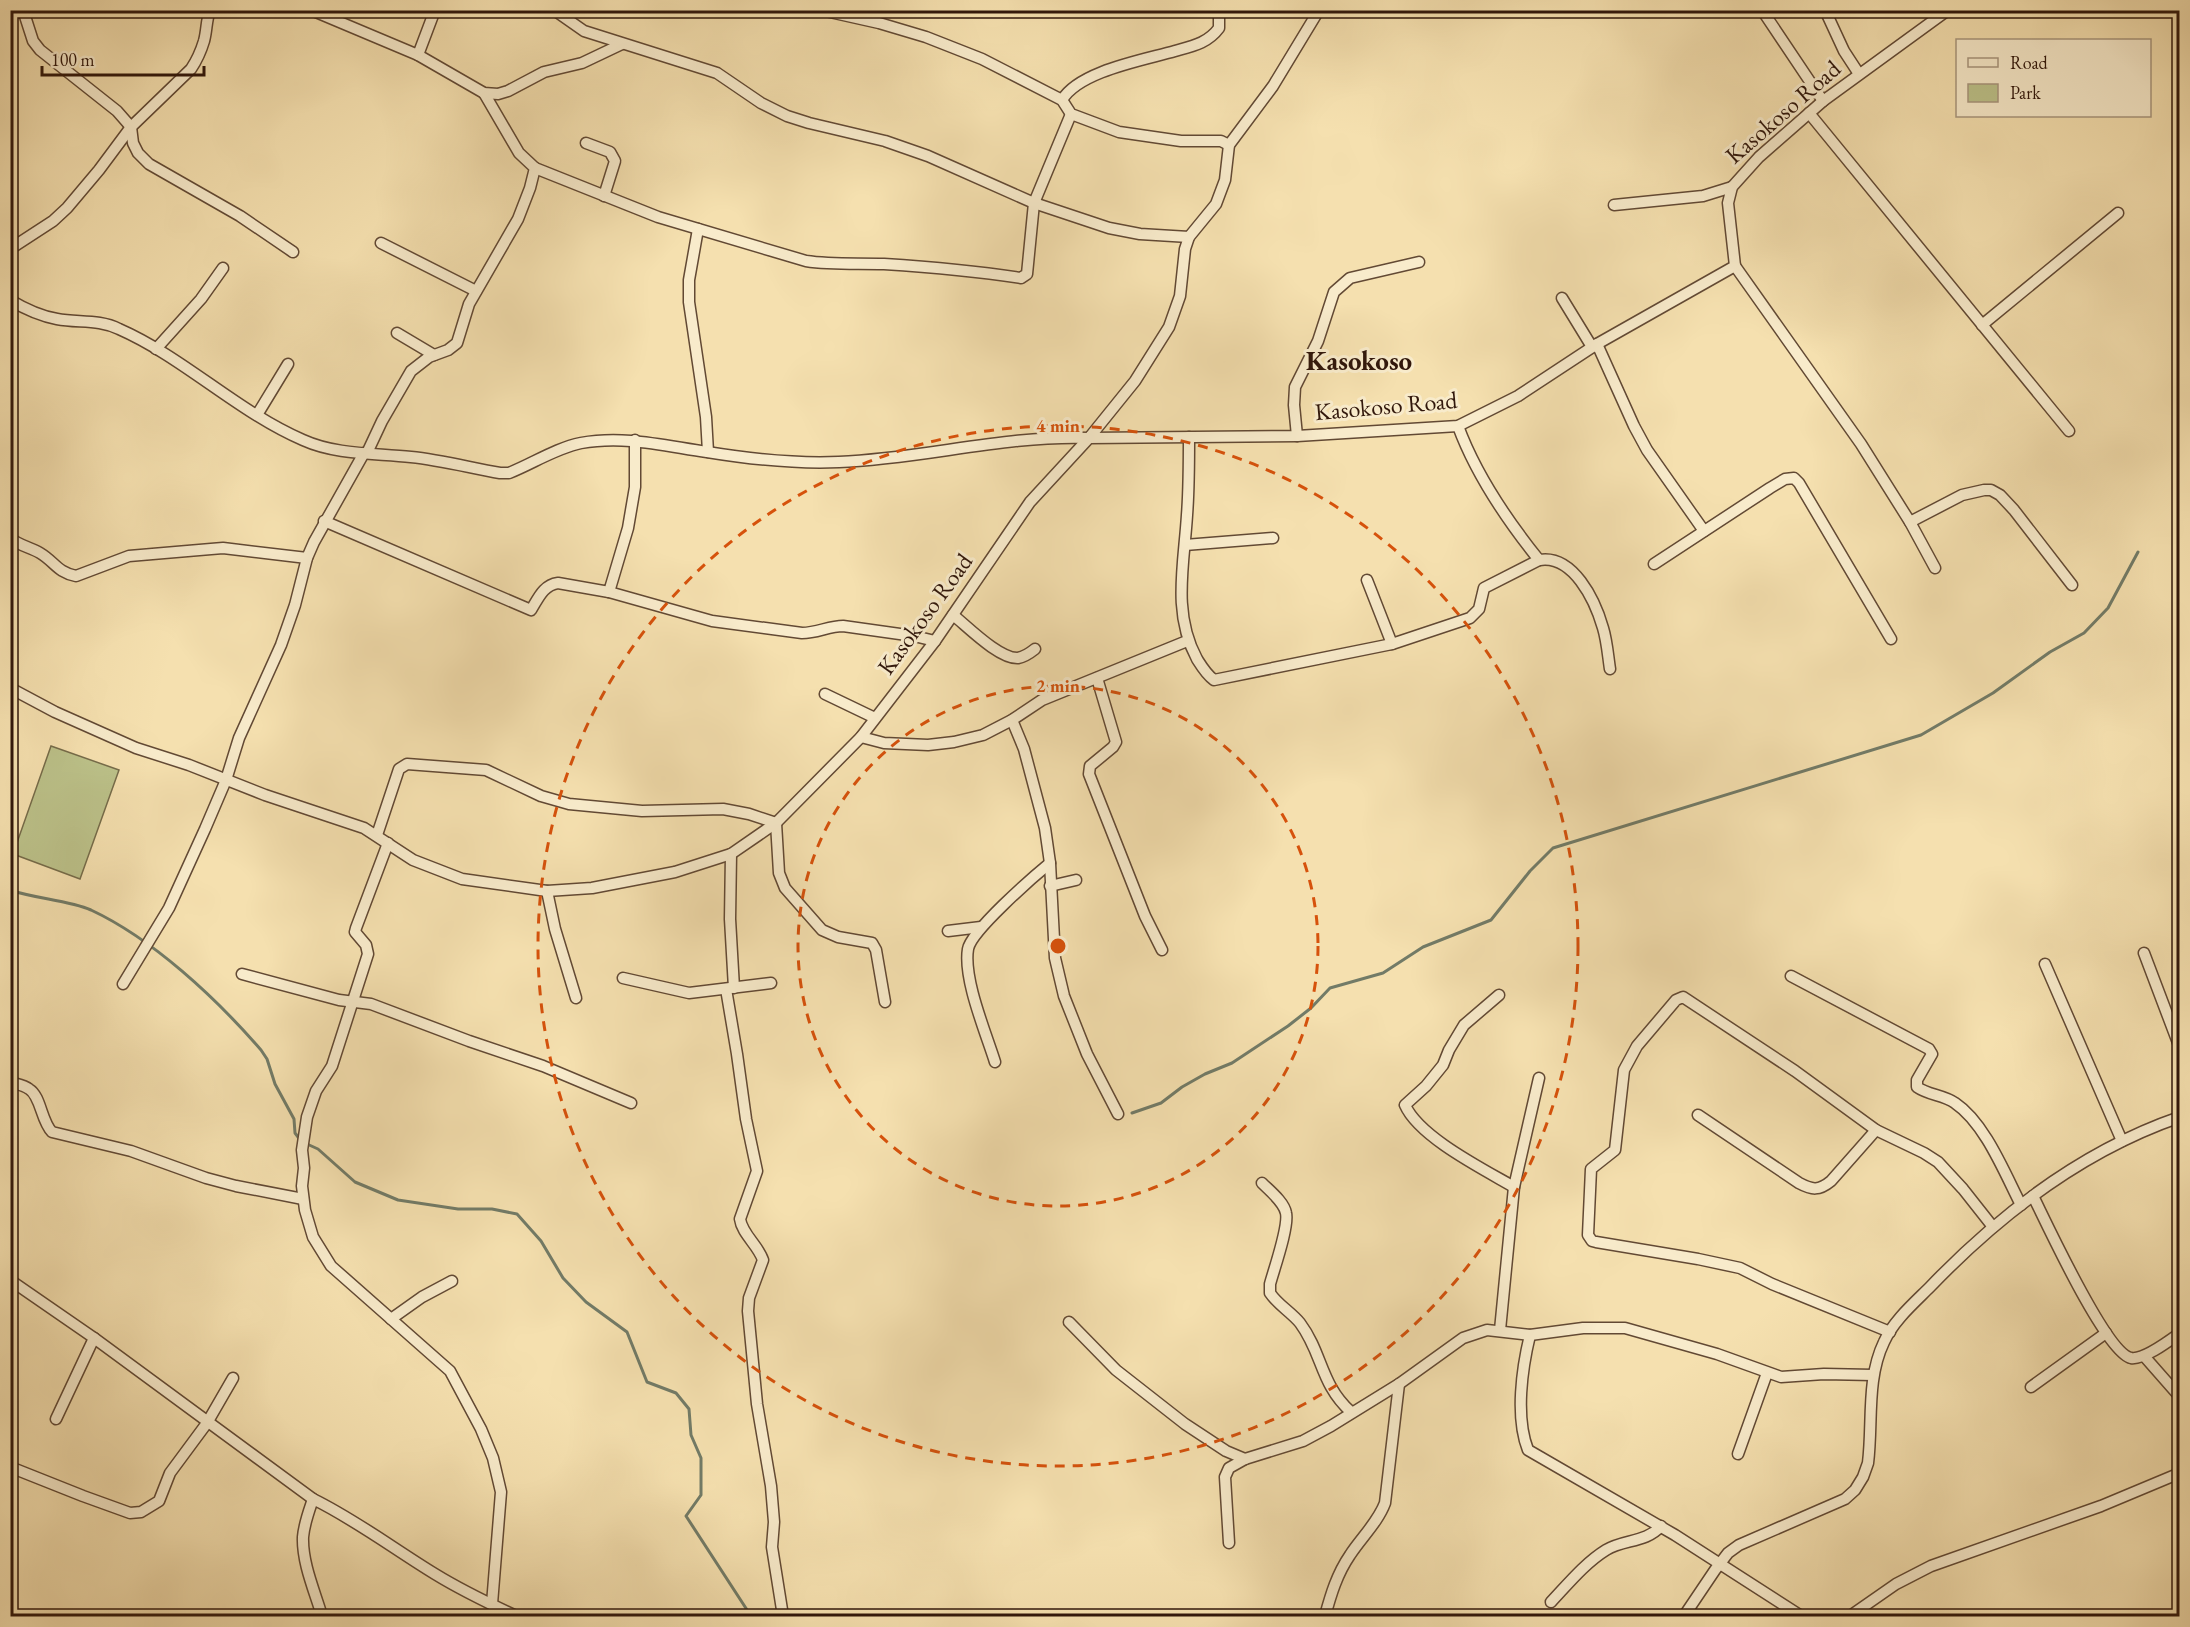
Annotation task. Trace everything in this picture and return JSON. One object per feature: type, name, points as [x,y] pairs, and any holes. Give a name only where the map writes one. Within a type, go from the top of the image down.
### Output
[{"type":"street","points":[[23,10],[33,41],[40,50],[103,99],[131,127],[132,143],[149,164],[240,216],[293,252]]},
{"type":"street","points":[[10,249],[53,221],[67,208],[131,127],[191,69],[205,39],[206,19],[210,10]]},
{"type":"street","points":[[311,10],[418,55],[484,93],[498,94],[508,91],[544,72],[582,63],[622,44]]},
{"type":"street","points":[[418,55],[435,10]]},
{"type":"street","points":[[554,10],[584,31],[717,73],[761,103],[787,116],[885,141],[928,156],[1034,203],[1120,231],[1189,237]]},
{"type":"street","points":[[821,10],[879,23],[926,37],[982,59],[1062,100],[1071,114],[1132,135],[1181,141],[1209,140],[1229,145]]},
{"type":"street","points":[[1062,100],[1066,93],[1093,76],[1205,42],[1219,28],[1220,10]]},
{"type":"street","points":[[10,300],[43,316],[59,320],[99,322],[119,329],[257,415],[302,440],[324,448],[413,457],[505,474],[580,444],[635,440],[766,459],[836,462],[991,443],[1089,438],[1135,381],[1169,327],[1180,296],[1185,249],[1189,237],[1216,204],[1225,180],[1229,145],[1273,86],[1319,10]]},
{"type":"street","points":[[1762,10],[1823,100]]},
{"type":"street","points":[[1825,10],[1844,51],[1859,74]]},
{"type":"street","name":"Kasokoso Road","points":[[10,688],[55,712],[128,745],[189,765],[303,809],[364,828],[413,860],[462,879],[547,891],[592,888],[675,872],[730,854],[776,823],[861,737],[935,641],[1030,502],[1089,438],[1297,436],[1458,426],[1518,396],[1595,345],[1735,266],[1728,203],[1732,187],[1759,157],[1823,100],[1948,10]]},
{"type":"street","points":[[484,93],[519,153],[535,168],[658,218],[806,261],[827,264],[883,264],[1021,278],[1027,273],[1034,203],[1071,114]]},
{"type":"street","points":[[1809,113],[2069,431]]},
{"type":"street","points":[[586,143],[610,152],[615,160],[604,195]]},
{"type":"street","points":[[123,984],[169,908],[226,780],[239,738],[281,645],[295,605],[307,558],[324,521],[366,453],[406,377],[416,366],[457,343],[469,304],[518,219],[535,168]]},
{"type":"street","points":[[1614,205],[1703,196],[1732,187]]},
{"type":"street","points":[[1982,325],[2118,213]]},
{"type":"street","points":[[698,229],[688,280],[689,302],[706,417],[708,452]]},
{"type":"street","points":[[381,243],[476,291]]},
{"type":"street","points":[[1297,436],[1295,387],[1318,341],[1334,292],[1350,278],[1419,262]]},
{"type":"street","points":[[1735,266],[1862,444],[1935,568]]},
{"type":"street","points":[[156,350],[201,299],[223,268]]},
{"type":"street","points":[[1562,298],[1595,345],[1647,450],[1704,531]]},
{"type":"street","points":[[397,333],[434,355]]},
{"type":"street","points":[[257,415],[288,364]]},
{"type":"street","points":[[1458,426],[1464,443],[1498,506],[1539,560]]},
{"type":"street","points":[[1190,437],[1181,613],[1187,640],[1204,670],[1214,680],[1392,644],[1474,616],[1479,609],[1484,588],[1539,560],[1548,558],[1557,560],[1568,567],[1582,584],[1596,608],[1604,629],[1610,669]]},
{"type":"street","points":[[609,592],[628,528],[634,496],[635,440]]},
{"type":"street","points":[[1654,564],[1770,488],[1785,479],[1794,478],[1891,639]]},
{"type":"street","points":[[1910,522],[1962,495],[1991,490],[2000,495],[2014,510],[2072,585]]},
{"type":"street","points":[[324,521],[531,610],[546,587],[558,583],[609,592],[712,621],[810,633],[843,626],[935,641]]},
{"type":"street","points":[[1185,545],[1274,537]]},
{"type":"street","points":[[10,538],[23,547],[38,551],[57,568],[76,576],[129,556],[223,548],[307,558]]},
{"type":"street","points":[[1367,580],[1392,644]]},
{"type":"street","points":[[953,615],[996,650],[1009,656],[1014,658],[1024,656],[1035,649]]},
{"type":"street","points":[[861,737],[884,743],[928,745],[983,735],[1012,720],[1042,700],[1187,640]]},
{"type":"street","points":[[1097,678],[1112,721],[1116,742],[1090,766],[1089,774],[1145,916],[1162,950]]},
{"type":"street","points":[[825,694],[875,718]]},
{"type":"street","points":[[1012,720],[1024,750],[1046,828],[1055,958],[1064,996],[1087,1054],[1118,1114]]},
{"type":"street","points":[[377,835],[399,769],[407,764],[486,770],[541,796],[569,804],[642,811],[723,809],[749,813],[776,823],[780,881],[812,920],[822,930],[838,937],[872,943],[876,950],[885,1002]]},
{"type":"street","points":[[388,843],[356,928],[356,932],[366,945],[368,954],[332,1066],[316,1090],[309,1108],[302,1144],[303,1199],[311,1231],[331,1266],[450,1371],[477,1420],[493,1458],[501,1492],[492,1604]]},
{"type":"street","points":[[730,854],[730,988],[746,1119],[757,1171],[740,1218],[742,1227],[763,1260],[749,1298],[748,1311],[757,1404],[774,1514],[772,1547],[783,1617]]},
{"type":"street","points":[[995,1062],[975,999],[968,948],[981,927],[1050,863]]},
{"type":"street","points":[[1050,886],[1076,880]]},
{"type":"street","points":[[547,891],[555,929],[576,998]]},
{"type":"street","points":[[948,931],[981,927]]},
{"type":"street","points":[[2145,953],[2180,1048]]},
{"type":"street","points":[[2045,964],[2122,1141]]},
{"type":"street","points":[[242,974],[339,1000],[370,1004],[543,1066],[631,1103]]},
{"type":"street","points":[[1791,976],[1929,1049],[1932,1054],[1917,1080],[1917,1087],[1955,1103],[1968,1114],[1989,1143],[2021,1205]]},
{"type":"street","points":[[622,978],[689,993],[771,983]]},
{"type":"street","points":[[1499,995],[1464,1025],[1443,1065],[1426,1086],[1404,1105],[1411,1116],[1433,1136],[1514,1187]]},
{"type":"street","points":[[1890,1332],[1740,1268],[1698,1258],[1596,1242],[1592,1241],[1588,1235],[1591,1169],[1615,1150],[1624,1070],[1637,1046],[1681,997],[1795,1071],[1876,1130],[1938,1162],[1993,1227]]},
{"type":"street","points":[[1500,1330],[1514,1187],[1539,1078]]},
{"type":"street","points":[[10,1082],[29,1088],[35,1094],[46,1126],[52,1132],[131,1151],[206,1178],[303,1199]]},
{"type":"street","points":[[1698,1115],[1799,1183],[1816,1189],[1823,1188],[1831,1181],[1876,1130]]},
{"type":"street","points":[[1684,1617],[1720,1563],[1739,1545],[1836,1504],[1855,1490],[1868,1463],[1873,1375],[1880,1351],[1890,1332],[1908,1310],[1960,1255],[2033,1196],[2122,1141],[2180,1117]]},
{"type":"street","points":[[1262,1183],[1286,1213],[1270,1293],[1300,1323],[1317,1354],[1330,1388],[1351,1412]]},
{"type":"street","points":[[2033,1196],[2070,1271],[2106,1333],[2128,1357],[2144,1356],[2175,1341],[2180,1333]]},
{"type":"street","points":[[10,1280],[94,1338],[313,1499],[341,1513],[475,1598],[516,1617]]},
{"type":"street","points":[[391,1320],[422,1297],[452,1281]]},
{"type":"street","points":[[1069,1322],[1116,1370],[1185,1424],[1226,1451],[1245,1459]]},
{"type":"street","points":[[1229,1542],[1226,1472],[1233,1464],[1303,1441],[1399,1384],[1463,1338],[1477,1332],[1500,1330],[1530,1335],[1583,1328],[1625,1328],[1717,1354],[1767,1373],[1789,1377],[1824,1374],[1873,1375]]},
{"type":"street","points":[[2031,1388],[2106,1333]]},
{"type":"street","points":[[1530,1335],[1524,1357],[1522,1386],[1524,1431],[1528,1450],[1661,1526],[1801,1617]]},
{"type":"street","points":[[56,1419],[94,1338]]},
{"type":"street","points":[[2144,1356],[2180,1397]]},
{"type":"street","points":[[1738,1454],[1767,1373]]},
{"type":"street","points":[[10,1467],[44,1482],[135,1514],[159,1501],[170,1473],[207,1423],[233,1378]]},
{"type":"street","points":[[1325,1617],[1336,1578],[1382,1511],[1399,1384]]},
{"type":"street","points":[[1850,1617],[1896,1584],[1931,1566],[2101,1506],[2180,1473]]},
{"type":"street","points":[[313,1499],[303,1540],[311,1581],[322,1617]]},
{"type":"street","points":[[1551,1602],[1584,1568],[1608,1548],[1643,1539],[1656,1532],[1661,1526]]},
{"type":"green space","points":[[51,746],[119,770],[80,879],[13,854]]},
{"type":"waterway","points":[[1132,1113],[1161,1103],[1182,1087],[1205,1074],[1232,1063],[1288,1026],[1311,1008],[1330,988],[1383,973],[1423,947],[1491,920],[1530,871],[1553,848],[1921,735],[1993,693],[2050,652],[2084,633],[2108,608],[2138,552]]},
{"type":"waterway","points":[[10,890],[91,910],[137,937],[182,971],[204,990],[261,1050],[267,1059],[275,1084],[294,1119],[295,1133],[301,1141]]},
{"type":"waterway","points":[[307,1144],[318,1149],[355,1182],[398,1200],[458,1209],[492,1209],[517,1214],[541,1241],[563,1278],[586,1302],[627,1332],[647,1382],[676,1393],[689,1409],[691,1435],[701,1458],[701,1495],[686,1516],[751,1616],[754,1616]]},
{"type":"district","name":"Kasokoso","points":[[1359,361]]}]
